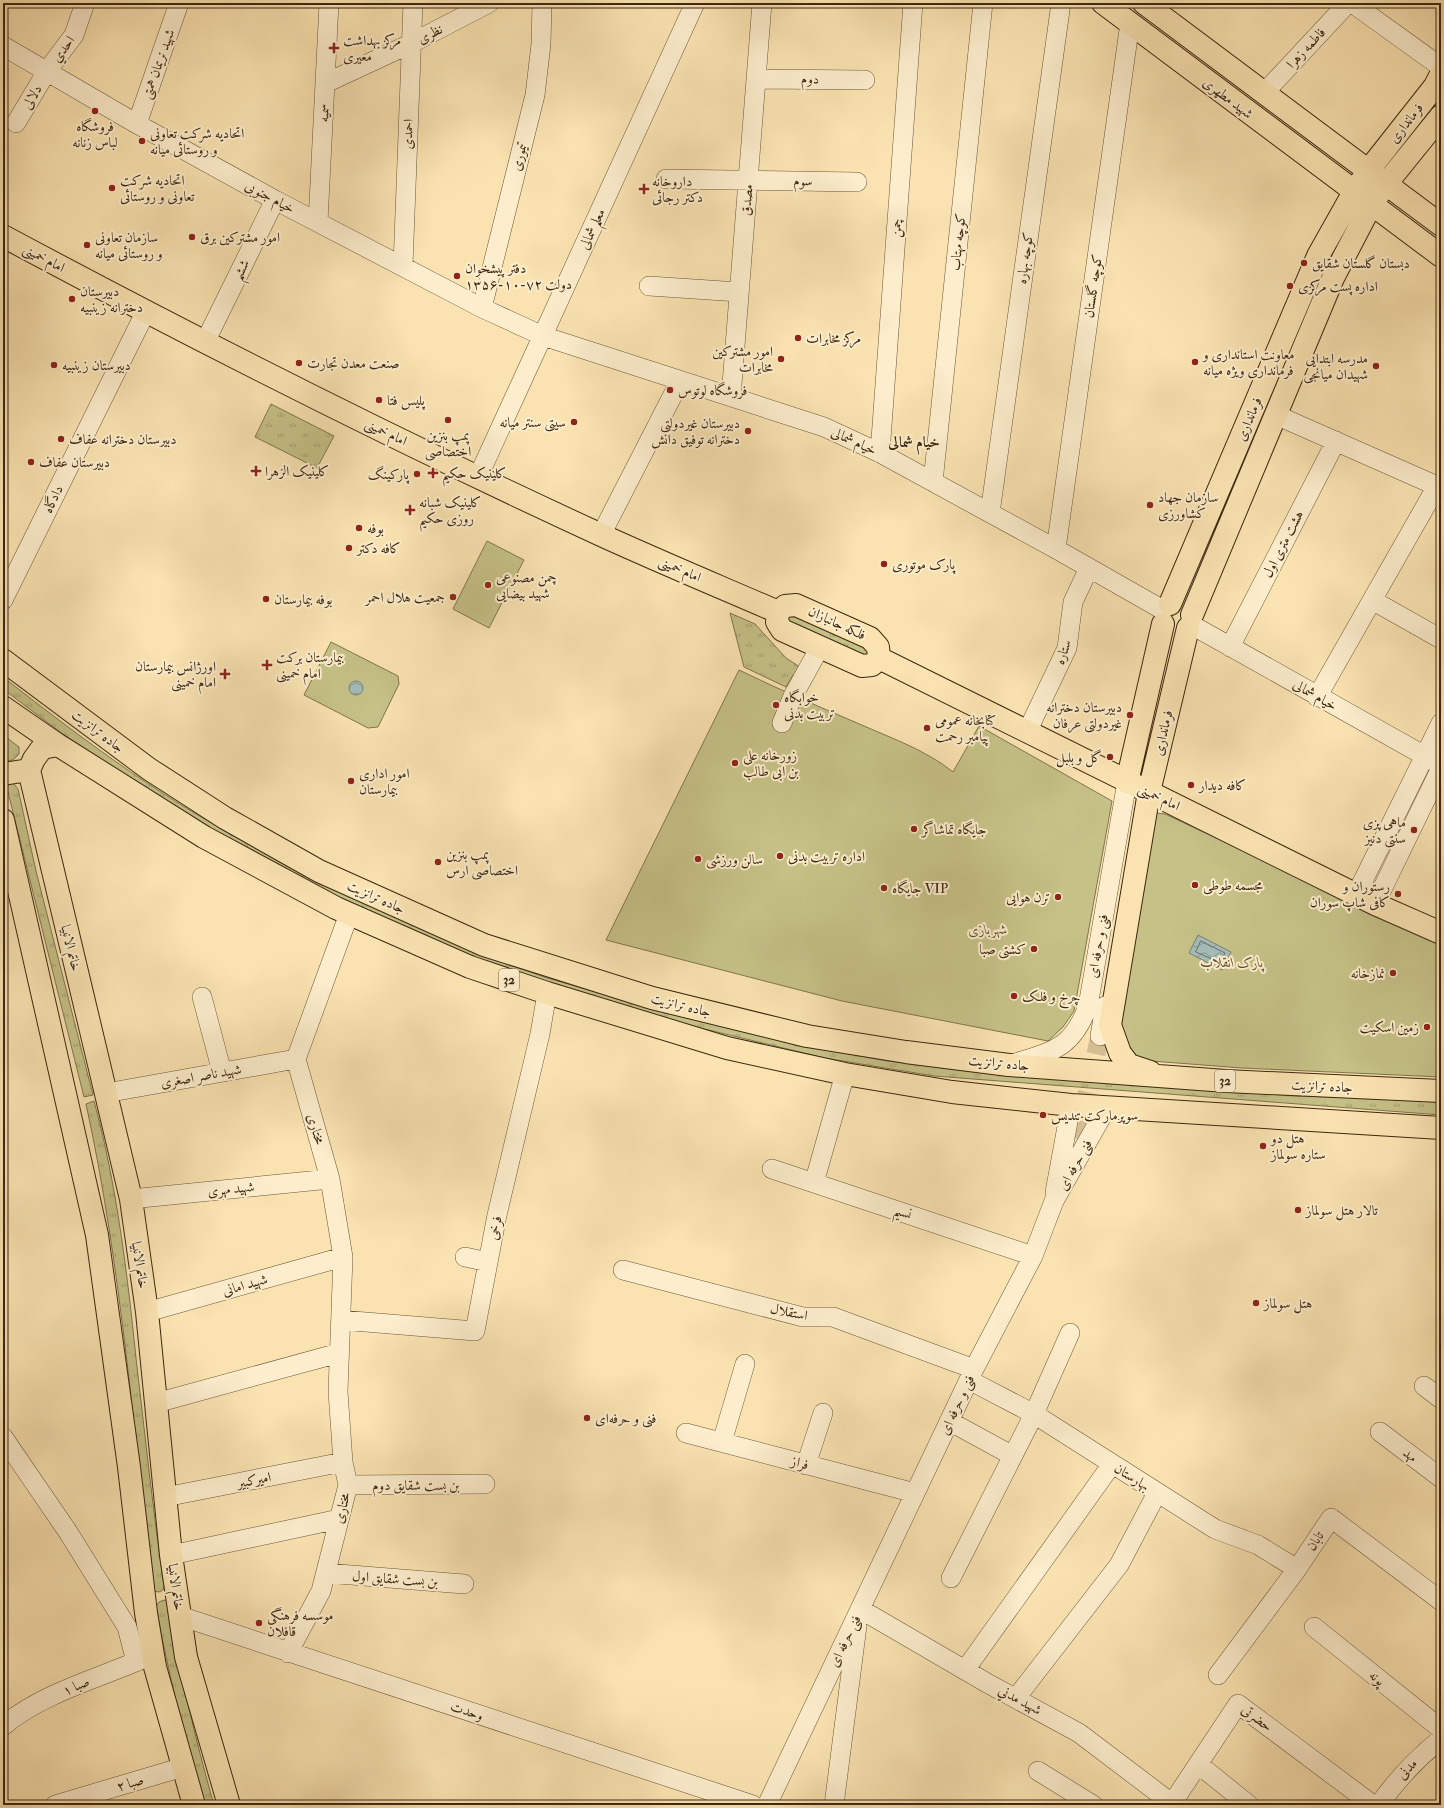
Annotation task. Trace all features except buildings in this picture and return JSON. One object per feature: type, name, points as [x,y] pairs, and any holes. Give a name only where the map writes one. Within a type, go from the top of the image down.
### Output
[{"type":"main road","name":"شهید مطهری","points":[[1103,3],[1371,205]]},
{"type":"main road","name":"شهید مطهری","points":[[1144,3],[1265,92],[1386,184]]},
{"type":"main road","name":"فرمانداری","points":[[1138,787],[1165,613],[1268,376],[1318,256],[1354,192],[1368,171],[1435,86],[1441,74]]},
{"type":"main road","name":"فرمانداری","points":[[1138,787],[1190,622],[1333,278],[1371,205],[1441,116]]},
{"type":"main road","points":[[1386,184],[1441,225]]},
{"type":"main road","points":[[1371,205],[1441,256]]},
{"type":"main road","name":"امام خمینی","points":[[3,236],[146,311],[206,340],[266,374],[478,477],[601,535],[778,612]]},
{"type":"main road","points":[[1268,376],[1288,385]]},
{"type":"main road","points":[[1203,525],[1226,534]]},
{"type":"main road","points":[[1165,613],[1179,602],[1187,606],[1190,622]]},
{"type":"main road","name":"فلکه جانبازان","points":[[796,605],[864,635],[870,638],[878,647],[879,658],[872,665],[862,666],[782,630],[777,622],[778,612],[785,606],[796,605]]},
{"type":"main road","name":"امام خمینی","points":[[879,658],[1356,895],[1441,933]]},
{"type":"main road","name":"جاده ترانزیت","points":[[3,660],[149,769],[225,818],[319,871],[484,945],[652,998],[808,1036],[906,1052],[1009,1065],[1164,1077],[1441,1091]]},
{"type":"main road","name":"جاده ترانزیت","points":[[3,707],[58,745],[204,837],[349,914],[470,967],[547,993],[727,1048],[845,1074],[952,1092],[1071,1105],[1441,1128]]},
{"type":"main road","points":[[3,774],[29,770],[34,759],[42,748],[58,745]]},
{"type":"main road","name":"خاتم الانبیا","points":[[29,770],[131,1199],[147,1312],[171,1555],[186,1657],[231,1804]]},
{"type":"main road","points":[[1138,787],[1110,1025],[1120,1053],[1129,1064],[1164,1077]]},
{"type":"main road","points":[[3,820],[97,1235],[129,1467],[146,1613],[145,1658],[155,1667],[194,1805]]},
{"type":"main road","points":[[129,1467],[136,1450],[149,1445],[154,1447],[162,1461]]},
{"type":"main road","points":[[183,1767],[195,1776],[202,1776],[212,1770],[216,1758]]},
{"type":"street","name":"احدي","points":[[47,71],[74,35],[85,3]]},
{"type":"street","name":"شهید نریمان همتی","points":[[137,124],[179,3]]},
{"type":"street","name":"سميه","points":[[318,222],[329,3]]},
{"type":"street","name":"احمدی","points":[[403,266],[413,3]]},
{"type":"street","name":"نظری","points":[[326,83],[412,43],[489,3]]},
{"type":"street","name":"تیموری","points":[[482,308],[536,95],[541,44],[542,3]]},
{"type":"street","name":"معلم شمالی","points":[[478,477],[695,3]]},
{"type":"street","name":"مصدق","points":[[731,397],[762,3]]},
{"type":"street","name":"چمن","points":[[880,453],[913,3]]},
{"type":"street","name":"کوچه مهتاب","points":[[933,482],[983,3]]},
{"type":"street","name":"کوچه بهاره","points":[[990,513],[1061,3]]},
{"type":"street","name":"فاطمه زهرا","points":[[1265,92],[1348,3]]},
{"type":"street","points":[[1352,3],[1441,67]]},
{"type":"street","name":"کوچه گلستان","points":[[1056,549],[1130,23]]},
{"type":"street","name":"خیام جنوبی","points":[[3,46],[137,124],[275,200],[482,308],[543,336]]},
{"type":"street","name":"دلالی","points":[[16,124],[47,71]]},
{"type":"street","name":"دوم","points":[[756,78],[865,80]]},
{"type":"street","name":"سوم","points":[[666,179],[857,182]]},
{"type":"street","name":"ششم","points":[[206,340],[275,200]]},
{"type":"street","points":[[649,286],[739,292]]},
{"type":"street","name":"دادگاه","points":[[3,600],[146,311]]},
{"type":"street","name":"خیام شمالی","points":[[543,336],[824,427],[880,453],[1056,549],[1165,613]]},
{"type":"street","points":[[601,535],[680,381]]},
{"type":"street","points":[[1276,415],[1437,486],[1318,697]]},
{"type":"street","name":"هشت متری اول","points":[[1230,646],[1336,441]]},
{"type":"street","name":"ستاره","points":[[1027,732],[1068,648],[1073,602],[1089,568]]},
{"type":"street","points":[[1372,600],[1441,640]]},
{"type":"street","name":"خیام شمالی","points":[[1190,622],[1441,767]]},
{"type":"street","points":[[782,723],[793,696],[820,647]]},
{"type":"street","points":[[1356,895],[1441,723]]},
{"type":"street","points":[[1375,904],[1441,767]]},
{"type":"street","points":[[1100,1036],[1138,787]]},
{"type":"street","name":"فنی و حرفه ای","points":[[1009,1065],[1052,1051],[1073,1036],[1082,1023],[1088,1006],[1138,787]]},
{"type":"street","points":[[296,1059],[349,914]]},
{"type":"street","name":"فرخی","points":[[340,1320],[475,1331],[497,1214],[540,1034],[547,993]]},
{"type":"street","points":[[202,997],[222,1072]]},
{"type":"street","name":"شهید ناصر اصغری","points":[[106,1093],[296,1059]]},
{"type":"street","name":"مختاری","points":[[288,1653],[321,1591],[348,1485],[343,1462],[338,1392],[343,1257],[330,1179],[296,1059]]},
{"type":"street","points":[[814,1182],[845,1074]]},
{"type":"street","name":"فنی حرفه ای","points":[[1054,1201],[1071,1105]]},
{"type":"street","name":"فنی حرفه ای","points":[[1054,1201],[1108,1107]]},
{"type":"street","name":"نسيم","points":[[772,1169],[1033,1256]]},
{"type":"street","name":"شهید مهری","points":[[131,1199],[330,1179]]},
{"type":"street","name":"فنی و حرفه ای","points":[[860,1609],[971,1374],[1033,1256],[1054,1201]]},
{"type":"street","name":"شهید امانی","points":[[147,1312],[343,1257]]},
{"type":"street","points":[[465,1257],[488,1262]]},
{"type":"street","name":"استقلال","points":[[623,1270],[803,1317],[833,1317],[971,1374]]},
{"type":"street","points":[[951,1578],[1034,1414],[1070,1333]]},
{"type":"street","points":[[156,1403],[339,1353]]},
{"type":"street","points":[[722,1442],[745,1364]]},
{"type":"street","name":"بهارستان","points":[[971,1374],[1215,1529],[1258,1545],[1296,1569]]},
{"type":"street","points":[[1424,1386],[1441,1399]]},
{"type":"street","points":[[806,1465],[823,1413]]},
{"type":"street","points":[[949,1421],[1013,1456]]},
{"type":"street","name":"مهد","points":[[1380,1432],[1441,1478]]},
{"type":"street","name":"فراز","points":[[686,1433],[915,1493]]},
{"type":"street","points":[[3,1438],[68,1532],[145,1658]]},
{"type":"street","name":"امیرکبیر","points":[[166,1497],[343,1462]]},
{"type":"street","points":[[965,1670],[1112,1464]]},
{"type":"street","name":"بن بست شقایق دوم","points":[[348,1485],[485,1484]]},
{"type":"street","points":[[1016,1698],[1119,1565],[1157,1493]]},
{"type":"street","name":"تابان","points":[[1218,1675],[1296,1569],[1331,1518],[1441,1601]]},
{"type":"street","points":[[171,1555],[339,1519]]},
{"type":"street","name":"بن بست شقایق اول","points":[[326,1573],[464,1584]]},
{"type":"street","name":"فنی حرفه ای","points":[[767,1805],[860,1609]]},
{"type":"street","name":"فنی حرفه ای","points":[[834,1805],[860,1609]]},
{"type":"street","name":"شهيد مدني","points":[[860,1609],[965,1670],[1079,1733],[1172,1805]]},
{"type":"street","name":"وحدت","points":[[180,1616],[288,1653],[572,1744],[753,1805]]},
{"type":"street","name":"پونه","points":[[1314,1628],[1441,1730]]},
{"type":"street","name":"صبا ۱","points":[[3,1726],[14,1717],[74,1686],[145,1658]]},
{"type":"street","name":"حضرتی","points":[[1172,1805],[1238,1704],[1373,1805]]},
{"type":"street","name":"مدنی","points":[[1379,1805],[1395,1782],[1418,1757],[1441,1739]]},
{"type":"street","points":[[1198,1764],[1249,1805]]},
{"type":"street","name":"صبا ۲","points":[[55,1805],[183,1767]]},
{"type":"street","points":[[1038,1771],[1093,1805]]},
{"type":"green space","points":[[271,404],[334,436],[317,468],[255,437]]},
{"type":"green space","name":"چمن مصنوعی شهید بیضایی","points":[[487,541],[524,560],[489,628],[453,609]]},
{"type":"green space","points":[[787,610],[868,641],[870,662],[785,627]]},
{"type":"green space","points":[[730,613],[755,624],[786,658],[803,669],[799,676],[793,675],[786,687],[744,667]]},
{"type":"green space","points":[[331,642],[398,676],[399,684],[378,727],[368,728],[304,695]]},
{"type":"green space","name":"شهربازی","points":[[739,670],[801,699],[910,746],[953,772],[979,726],[1112,801],[1074,1011],[1063,1027],[1048,1041],[842,1001],[606,940]]},
{"type":"green space","points":[[3,677],[130,772],[197,815],[232,835],[357,896],[509,964],[547,978],[650,1007],[807,1046],[887,1061],[974,1072],[1295,1096],[1441,1100],[1441,1115],[934,1076],[825,1058],[663,1019],[542,984],[420,935],[287,874],[176,812],[95,758],[3,689]]},
{"type":"green space","points":[[3,735],[19,747],[19,754],[13,760],[3,761]]},
{"type":"green space","points":[[13,783],[18,789],[36,871],[93,1095],[84,1097],[7,788],[9,784]]},
{"type":"green space","name":"پارک انقلاب","points":[[1156,813],[1165,814],[1441,943],[1441,1077],[1242,1068],[1138,1060],[1118,1032]]},
{"type":"green space","points":[[94,1101],[109,1165],[125,1261],[164,1587],[163,1590],[159,1592],[153,1591],[117,1285],[98,1164],[86,1104]]},
{"type":"green space","points":[[164,1600],[168,1602],[188,1704],[214,1805],[205,1805],[178,1706],[156,1606],[159,1602]]},
{"type":"water","points":[[353,681],[359,681],[363,685],[363,691],[359,695],[353,695],[349,691],[349,685]]},
{"type":"water","points":[[1198,935],[1231,952],[1222,970],[1189,953]]},
{"type":"tunnel","points":[[1066,1166],[1083,1113],[1100,1036]]},
{"type":"place","name":"مرکز بهداشت معیری","points":[[334,48]]},
{"type":"place","name":"فروشگاه لباس زنانه","points":[[95,111]]},
{"type":"place","name":"اتحادیه شرکت تعاونی و روستائی میانه","points":[[142,141]]},
{"type":"place","name":"اتحادیه شرکت تعاونی و روستائی","points":[[112,188]]},
{"type":"place","name":"داروخانه دکتر رجائی","points":[[644,189]]},
{"type":"place","name":"امور مشترکین برق","points":[[192,237]]},
{"type":"place","name":"سازمان تعاونی و روستائی میانه","points":[[87,245]]},
{"type":"place","name":"دبستان گلستان شقایق","points":[[1304,263]]},
{"type":"place","name":"دفتر پیشخوان دولت ۷۲-۱۰-۱۳۵۶","points":[[457,276]]},
{"type":"place","name":"اداره پست مرکزی","points":[[1290,286]]},
{"type":"place","name":"دبیرستان دخترانه زینبیه","points":[[72,299]]},
{"type":"place","name":"مرکز مخابرات","points":[[798,338]]},
{"type":"place","name":"امور مشترکین مخابرات","points":[[781,359]]},
{"type":"place","name":"معاونت استانداری و فرمانداری ویژه میانه","points":[[1195,362]]},
{"type":"place","name":"صنعت معدن تجارت","points":[[299,363]]},
{"type":"place","name":"دبیرستان زینبیه","points":[[54,365]]},
{"type":"place","name":"مدرسه ابتدایی شهیدان میانجی","points":[[1376,366]]},
{"type":"place","name":"فروشگاه لوتوس","points":[[670,390]]},
{"type":"place","name":"پلیس فتا","points":[[379,400]]},
{"type":"place","name":"پمپ بنزین اختصاصی","points":[[448,420]]},
{"type":"place","name":"سیتی سنتر میانه","points":[[574,422]]},
{"type":"place","name":"دبیرستان غیردولتی دخترانه توفیق دانش","points":[[748,431]]},
{"type":"place","name":"دبیرستان دخترانه عفاف","points":[[61,439]]},
{"type":"place","name":"دبیرستان عفاف","points":[[31,462]]},
{"type":"place","name":"کلینیک الزهرا","points":[[256,471]]},
{"type":"place","name":"کلینیک حکیم","points":[[433,473]]},
{"type":"place","name":"پارکینگ","points":[[417,474]]},
{"type":"place","name":"سازمان جهاد کشاورزی","points":[[1150,505]]},
{"type":"place","name":"کلینیک شبانه روزی حکیم","points":[[410,510]]},
{"type":"place","name":"بوفه","points":[[359,528]]},
{"type":"place","name":"کافه دکتر","points":[[349,548]]},
{"type":"place","name":"پارک موتوری","points":[[884,564]]},
{"type":"place","name":"چمن مصنوعی شهید بیضایی","points":[[488,585]]},
{"type":"place","name":"جمعیت هلال احمر","points":[[453,597]]},
{"type":"place","name":"بوفه بیمارستان","points":[[266,599]]},
{"type":"place","name":"بیمارستان برکت امام خمینی","points":[[267,665]]},
{"type":"place","name":"اورژانس بیمارستان امام خمینی","points":[[225,674]]},
{"type":"place","name":"خوابگاه تربیت بدنی","points":[[776,705]]},
{"type":"place","name":"دبیرستان دخترانه غیردولتی عرفان","points":[[1130,715]]},
{"type":"place","name":"کتابخانه عمومی پیامبر رحمت","points":[[927,728]]},
{"type":"place","name":"گل و بلبل","points":[[1110,757]]},
{"type":"place","name":"زورخانه علی بن ابی طالب","points":[[735,763]]},
{"type":"place","name":"امور اداری بیمارستان","points":[[351,781]]},
{"type":"place","name":"کافه دیدار","points":[[1191,785]]},
{"type":"place","name":"جایگاه تماشاگر","points":[[914,829]]},
{"type":"place","name":"ماهی پزی سنتی دنیز","points":[[1414,830]]},
{"type":"place","name":"اداره تربیت بدنی","points":[[780,856]]},
{"type":"place","name":"سالن ورزشی","points":[[698,859]]},
{"type":"place","name":"پمپ بنزین اختصاصی ارس","points":[[438,862]]},
{"type":"place","name":"مجسمه طوطی","points":[[1195,885]]},
{"type":"place","name":"جایگاه VIP","points":[[884,888]]},
{"type":"place","name":"رستوران و کافی شاپ سوران","points":[[1398,894]]},
{"type":"place","name":"ترن هوایی","points":[[1058,897]]},
{"type":"place","name":"کشتی صبا","points":[[1034,949]]},
{"type":"place","name":"نمازخانه","points":[[1393,973]]},
{"type":"place","name":"چرخ و فلک","points":[[1014,996]]},
{"type":"place","name":"زمین اسکیت","points":[[1427,1027]]},
{"type":"place","name":"سوپرمارکت تندیس","points":[[1043,1115]]},
{"type":"place","name":"هتل دو ستاره سولماز","points":[[1263,1146]]},
{"type":"place","name":"تالار هتل سولماز","points":[[1298,1210]]},
{"type":"place","name":"هتل سولماز","points":[[1256,1303]]},
{"type":"place","name":"فنی و حرفه‌ای","points":[[587,1418]]},
{"type":"place","name":"موسسه فرهنگی قافلان","points":[[259,1623]]},
{"type":"district","name":"خیام شمالی","points":[[914,442]]}]
